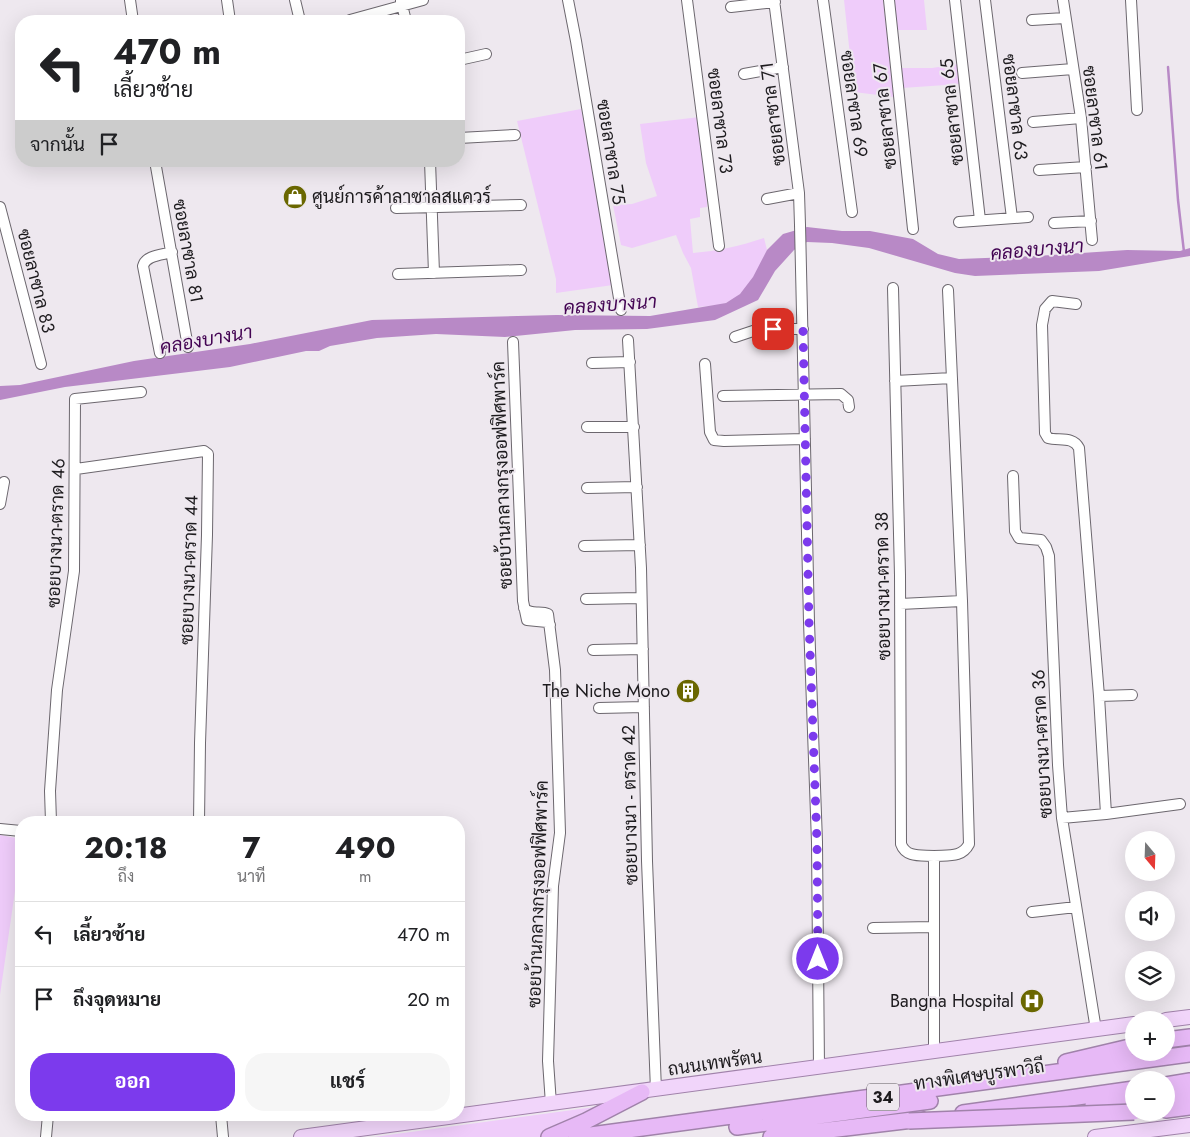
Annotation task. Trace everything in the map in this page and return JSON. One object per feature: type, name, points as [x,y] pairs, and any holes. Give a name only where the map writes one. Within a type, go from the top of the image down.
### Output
[{"type":"highway","points":[[1175,1038],[1190,1036]]},
{"type":"highway","points":[[576,1137],[957,1084],[1057,1065],[1125,1048]]},
{"type":"highway","name":"34","points":[[576,1137],[839,1103],[1190,1054]]},
{"type":"highway","name":"ทางพิเศษบูรพาวิถี","points":[[654,1137],[840,1114],[1190,1064]]},
{"type":"highway","points":[[1175,1084],[1190,1081]]},
{"type":"highway","name":"ทางพิเศษบูรพาวิถี","points":[[771,1137],[909,1121],[1125,1090]]},
{"type":"highway","points":[[549,1137],[649,1091]]},
{"type":"highway","points":[[1175,1094],[1190,1092]]},
{"type":"highway","name":"34","points":[[843,1137],[1125,1101]]},
{"type":"highway","points":[[1175,1109],[1190,1107]]},
{"type":"highway","points":[[909,1121],[1125,1112]]},
{"type":"main road","points":[[1175,1019],[1190,1017]]},
{"type":"main road","name":"ถนนเทพรัตน","points":[[465,1115],[1125,1025]]},
{"type":"main road","name":"ถนนเทพรัตน","points":[[301,1137],[422,1121]]},
{"type":"main road","points":[[1095,1137],[1160,1133],[1190,1125]]},
{"type":"street","points":[[130,0],[132,15]]},
{"type":"street","points":[[227,0],[229,15]]},
{"type":"street","points":[[295,0],[299,15]]},
{"type":"street","points":[[365,15],[402,3],[423,0]]},
{"type":"street","name":"ซอยลาซาล 75","points":[[568,0],[621,310]]},
{"type":"street","name":"ซอยลาซาล 73","points":[[687,0],[719,246]]},
{"type":"street","name":"ซอยลาซาล 69","points":[[824,0],[852,212]]},
{"type":"street","name":"ซอยลาซาล 67","points":[[889,0],[914,229]]},
{"type":"street","name":"ซอยลาซาล 65","points":[[955,0],[980,220]]},
{"type":"street","name":"ซอยลาซาล 63","points":[[985,0],[1012,218]]},
{"type":"street","name":"ซอยลาซาล 61","points":[[1063,0],[1081,118],[1092,240]]},
{"type":"street","points":[[1131,0],[1137,110]]},
{"type":"street","points":[[731,6],[774,1]]},
{"type":"street","name":"ซอยลาซาล 71","points":[[774,1],[799,193],[809,622],[817,842],[819,1068]]},
{"type":"street","points":[[1032,20],[1066,18]]},
{"type":"street","points":[[465,59],[486,54]]},
{"type":"street","points":[[744,74],[784,67]]},
{"type":"street","points":[[1022,73],[1073,68]]},
{"type":"street","points":[[1033,122],[1081,118]]},
{"type":"street","points":[[465,138],[515,135]]},
{"type":"street","points":[[1039,170],[1086,166]]},
{"type":"street","name":"ซอยลาซาล 81","points":[[156,167],[188,347]]},
{"type":"street","points":[[430,167],[434,273]]},
{"type":"street","points":[[767,199],[799,193]]},
{"type":"street","points":[[396,208],[521,205]]},
{"type":"street","name":"ซอยลาซาล 83","points":[[0,206],[41,364]]},
{"type":"street","points":[[959,222],[1028,217]]},
{"type":"street","points":[[1054,223],[1091,222]]},
{"type":"street","points":[[160,353],[143,266],[148,258],[172,252]]},
{"type":"street","points":[[398,274],[521,270]]},
{"type":"street","name":"ซอยบางนา-ตราด 38","points":[[892,288],[900,604],[900,844],[908,854],[934,856],[957,854],[965,851],[969,844],[962,601],[948,290]]},
{"type":"street","points":[[1076,304],[1052,302],[1045,309],[1042,325],[1045,433],[1048,438],[1076,442],[1079,448],[1100,696],[1106,814]]},
{"type":"street","points":[[735,337],[758,329],[803,329]]},
{"type":"street","name":"ซอยบางนา - ตราด 42","points":[[628,340],[642,598],[649,1091]]},
{"type":"street","name":"ซอยบ้านกลางกรุงออฟฟิศพาร์ค","points":[[513,342],[524,608],[527,620],[547,622],[550,625],[555,670],[560,833],[552,886],[548,1061],[551,1104]]},
{"type":"street","points":[[592,363],[630,362]]},
{"type":"street","points":[[705,364],[710,432],[714,440],[805,439]]},
{"type":"street","points":[[895,381],[952,378]]},
{"type":"street","name":"ซอยบางนา-ตราด 46","points":[[51,816],[50,791],[57,690],[74,571],[75,399],[141,392]]},
{"type":"street","points":[[723,396],[841,394],[848,400],[850,406]]},
{"type":"street","points":[[587,427],[634,427]]},
{"type":"street","name":"ซอยบางนา-ตราด 44","points":[[76,469],[204,451],[208,454],[208,535],[199,816]]},
{"type":"street","name":"ซอยบางนา-ตราด 36","points":[[1013,476],[1015,532],[1019,538],[1041,540],[1049,556],[1062,818],[1096,1030]]},
{"type":"street","points":[[0,504],[4,482]]},
{"type":"street","points":[[587,488],[637,487]]},
{"type":"street","points":[[584,546],[640,546]]},
{"type":"street","points":[[586,599],[642,598]]},
{"type":"street","points":[[900,604],[962,601]]},
{"type":"street","points":[[593,650],[643,649]]},
{"type":"street","points":[[1100,696],[1132,695]]},
{"type":"street","points":[[599,708],[644,707]]},
{"type":"street","points":[[1062,818],[1180,804]]},
{"type":"street","points":[[0,829],[15,830]]},
{"type":"street","points":[[934,856],[934,1052]]},
{"type":"street","points":[[1032,912],[1076,907]]},
{"type":"street","points":[[873,928],[934,927]]},
{"type":"street","points":[[46,1137],[47,1121]]},
{"type":"street","points":[[222,1121],[223,1137]]},
{"type":"shaded area","points":[[844,0],[883,0],[894,97],[854,92]]},
{"type":"shaded area","points":[[893,0],[924,0],[927,30],[896,30]]},
{"type":"shaded area","points":[[959,64],[960,84],[902,88],[901,68],[932,68]]},
{"type":"shaded area","points":[[581,109],[600,202],[613,285],[556,293],[556,279],[517,121]]},
{"type":"shaded area","points":[[700,117],[707,175],[707,207],[700,208],[700,217],[690,219],[693,253],[729,248],[764,238],[767,250],[751,281],[740,294],[723,304],[698,307],[691,268],[676,235],[632,248],[621,245],[613,205],[632,204],[657,196],[646,163],[640,124]]},
{"type":"shaded area","points":[[807,227],[842,231],[870,231],[913,239],[938,254],[959,259],[1127,250],[1180,251],[1190,248],[1190,256],[1099,271],[975,276],[955,273],[869,248],[807,242],[794,250],[775,271],[758,300],[715,320],[647,329],[575,330],[505,337],[436,334],[377,338],[330,346],[319,351],[306,351],[230,367],[65,387],[0,400],[0,386],[20,385],[134,361],[250,344],[372,320],[556,315],[650,316],[726,303],[740,294],[753,277],[767,250],[783,234]]},
{"type":"shaded area","points":[[0,835],[15,838],[15,891],[0,995]]},
{"type":"shaded area","points":[[602,1106],[542,1137],[374,1137]]},
{"type":"waterway","points":[[1168,67],[1184,252]]},
{"type":"place","name":"ศูนย์การค้าลาซาลสแควร์","points":[[295,197]]},
{"type":"place","name":"The Niche Mono","points":[[688,691]]},
{"type":"place","name":"Bangna Hospital","points":[[1032,1001]]},
{"type":"route","points":[[773,329],[803,329],[809,622],[817,842],[818,959]]},
{"type":"water label","name":"คลองบางนา","points":[[1037,249]]},
{"type":"water label","name":"คลองบางนา","points":[[610,304]]},
{"type":"water label","name":"คลองบางนา","points":[[206,339]]}]
